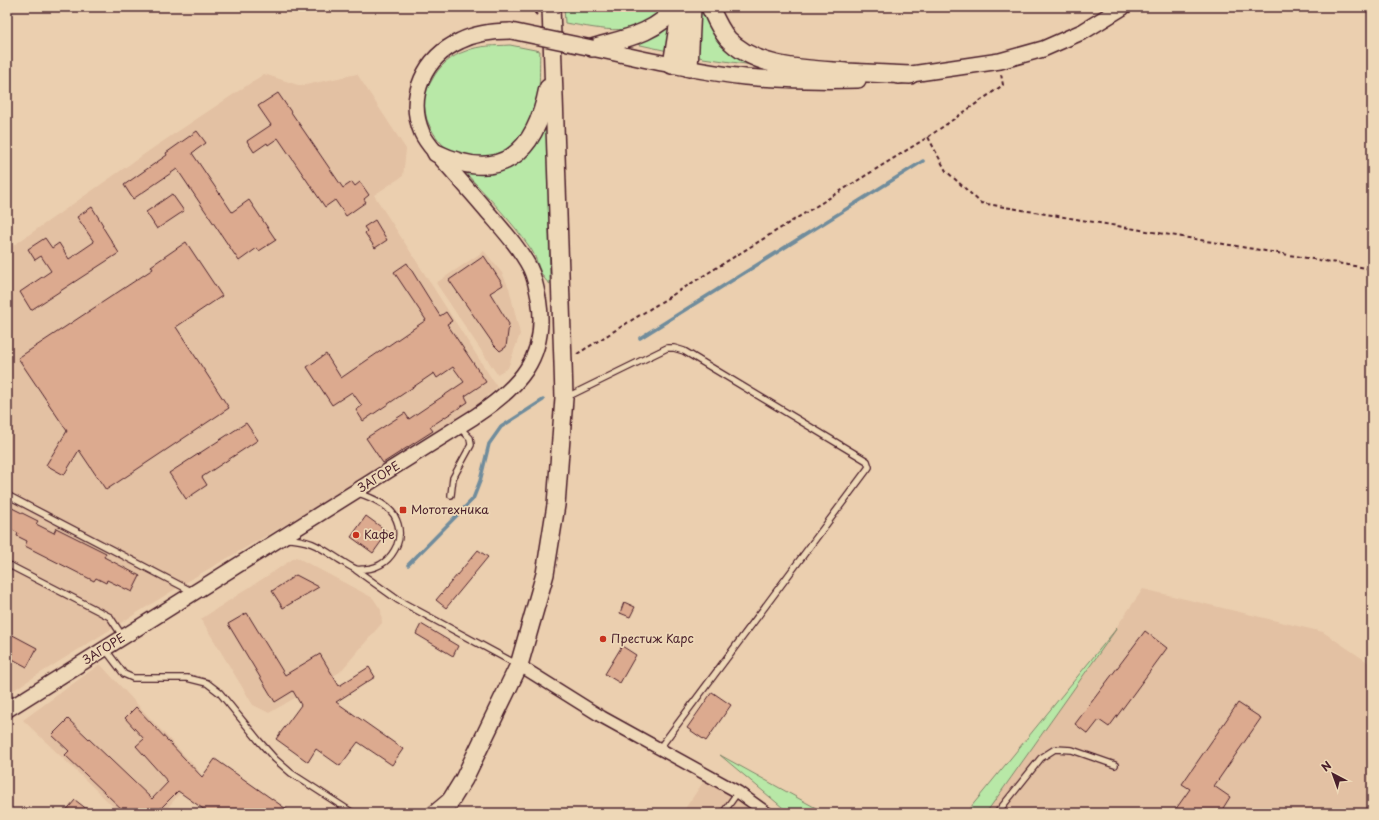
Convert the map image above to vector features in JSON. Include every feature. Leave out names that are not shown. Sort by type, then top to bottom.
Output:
[{"type":"main road","points":[[443,813],[461,784],[519,665],[545,574],[556,505],[564,398],[551,7]]},
{"type":"main road","points":[[552,30],[556,7]]},
{"type":"main road","points":[[592,48],[649,30],[665,19],[676,7]]},
{"type":"main road","points":[[672,65],[681,7]]},
{"type":"main road","points":[[689,68],[692,7]]},
{"type":"main road","points":[[710,7],[722,31],[728,39],[746,52],[761,59],[797,69],[910,75]]},
{"type":"main road","points":[[552,63],[544,105],[532,135],[520,151],[503,161],[484,165],[462,163],[451,160],[436,153],[422,134],[416,111],[417,91],[426,70],[442,52],[460,41],[482,34],[511,31],[672,65],[744,76],[780,79],[858,80],[910,75],[1000,61],[1043,50],[1084,31],[1123,7]]},
{"type":"street","name":"ЗАГОРЕ","points":[[9,704],[123,637],[492,406],[517,384],[534,355],[539,338],[540,310],[531,270],[512,240],[436,153]]},
{"type":"street","points":[[519,665],[602,717],[738,792],[768,813]]},
{"type":"lane","points":[[564,398],[667,348],[674,348],[684,351],[867,462],[869,467],[659,749]]},
{"type":"lane","points":[[451,495],[453,478],[471,445],[470,438],[458,426]]},
{"type":"lane","points":[[355,492],[371,498],[387,508],[394,515],[400,534],[394,551],[383,563],[374,568],[356,570]]},
{"type":"lane","points":[[7,495],[194,592]]},
{"type":"lane","points":[[278,539],[300,539],[311,543],[356,570],[398,600],[519,665]]},
{"type":"lane","points":[[7,564],[110,617],[123,637]]},
{"type":"lane","points":[[105,648],[124,674],[133,678],[187,678],[207,682],[220,693],[275,759],[291,773],[353,813]]},
{"type":"lane","points":[[997,813],[1041,758],[1056,749],[1072,750],[1115,765]]},
{"type":"lane","points":[[427,813],[461,784]]},
{"type":"lane","points":[[723,813],[738,792]]},
{"type":"path","points":[[563,363],[928,138],[1003,85],[1000,61]]},
{"type":"path","points":[[928,138],[946,171],[982,203],[1372,270]]},
{"type":"shaded area","points":[[264,74],[301,86],[357,74],[406,149],[403,176],[374,195],[497,387],[467,415],[375,473],[193,578],[7,694],[7,250],[156,146]]},
{"type":"shaded area","points":[[484,251],[502,273],[509,288],[520,334],[508,368],[497,374],[436,283]]},
{"type":"shaded area","points":[[296,557],[373,598],[381,610],[382,623],[340,672],[269,713],[253,705],[201,619]]},
{"type":"shaded area","points":[[1143,589],[1323,632],[1372,665],[1372,813],[986,813]]},
{"type":"shaded area","points":[[100,664],[199,771],[163,813],[120,813],[23,720]]},
{"type":"shaded area","points":[[704,781],[733,795],[761,813],[682,813]]},
{"type":"green space","points":[[564,7],[666,7],[655,17],[643,24],[619,30],[593,28],[565,23]]},
{"type":"green space","points":[[697,7],[704,7],[767,67],[696,56]]},
{"type":"green space","points":[[675,14],[668,51],[627,42]]},
{"type":"green space","points":[[510,45],[540,51],[539,96],[534,120],[514,145],[502,154],[476,157],[467,156],[450,150],[438,140],[427,120],[424,99],[427,88],[438,70],[455,56],[476,48]]},
{"type":"green space","points":[[543,122],[547,125],[550,284],[543,277],[531,249],[523,238],[462,169],[489,170]]},
{"type":"green space","points":[[1117,628],[986,813],[966,813]]},
{"type":"green space","points":[[720,755],[825,813],[789,813]]},
{"type":"building","points":[[278,93],[343,188],[352,182],[355,186],[360,182],[369,195],[364,199],[366,202],[346,216],[335,200],[325,207],[278,138],[268,145],[267,143],[254,152],[247,141],[271,125],[258,106]]},
{"type":"building","points":[[197,131],[206,143],[192,153],[232,212],[249,200],[276,240],[259,251],[257,248],[239,261],[177,169],[133,199],[124,185],[167,155],[166,153]]},
{"type":"building","points":[[172,194],[184,211],[157,229],[146,212]]},
{"type":"building","points":[[92,207],[119,253],[31,310],[20,292],[51,271],[41,256],[35,260],[28,249],[45,238],[52,248],[59,243],[69,259],[94,242],[77,217]]},
{"type":"building","points":[[375,220],[387,240],[375,248],[365,233],[367,231],[364,227]]},
{"type":"building","points":[[186,242],[222,296],[176,327],[229,408],[106,490],[79,450],[64,475],[46,465],[67,431],[18,358],[153,269],[151,266]]},
{"type":"building","points":[[484,256],[503,285],[490,293],[509,324],[506,347],[500,351],[494,345],[449,280]]},
{"type":"building","points":[[407,263],[440,316],[446,312],[452,321],[447,324],[486,382],[465,396],[468,402],[430,427],[433,431],[383,463],[366,438],[405,413],[409,419],[464,382],[453,367],[437,378],[434,373],[363,421],[356,410],[362,406],[352,392],[332,405],[307,367],[326,354],[341,378],[426,320],[394,272]]},
{"type":"building","points":[[246,423],[258,440],[202,477],[207,485],[186,499],[169,473]]},
{"type":"building","points":[[12,508],[38,521],[36,524],[54,533],[56,528],[106,553],[104,557],[140,576],[132,592],[107,580],[106,583],[96,578],[94,581],[25,546],[27,541],[17,536],[18,533],[7,527],[7,518]]},
{"type":"building","points":[[366,516],[388,532],[373,553],[351,537]]},
{"type":"building","points":[[478,550],[488,557],[446,608],[436,600]]},
{"type":"building","points":[[296,575],[319,587],[283,608],[272,591]]},
{"type":"building","points":[[624,602],[635,607],[630,617],[620,613]]},
{"type":"building","points":[[247,613],[285,675],[320,654],[339,686],[369,667],[375,677],[336,702],[403,749],[392,765],[358,742],[340,766],[316,749],[308,762],[276,739],[301,705],[293,691],[275,702],[228,624]]},
{"type":"building","points":[[421,624],[458,646],[453,656],[416,634]]},
{"type":"building","points":[[1145,631],[1167,648],[1109,727],[1099,720],[1088,734],[1075,724]]},
{"type":"building","points":[[7,632],[37,648],[27,667],[7,656]]},
{"type":"building","points":[[622,646],[636,655],[620,683],[605,674]]},
{"type":"building","points":[[712,692],[731,705],[706,741],[687,728]]},
{"type":"building","points":[[1238,703],[1261,718],[1214,786],[1230,797],[1220,813],[1173,813],[1190,789],[1182,784]]},
{"type":"building","points":[[136,707],[202,777],[215,759],[292,813],[209,813],[178,791],[156,813],[126,813],[65,755],[69,751],[52,735],[68,719],[152,799],[168,782],[136,746],[144,739],[125,718]]},
{"type":"building","points":[[75,800],[92,813],[64,813]]},
{"type":"waterway","points":[[640,338],[923,161]]},
{"type":"waterway","points":[[408,565],[473,499],[480,481],[489,444],[501,427],[543,400]]},
{"type":"place","name":"Мототехника","points":[[403,510]]},
{"type":"place","name":"Кафе","points":[[356,535]]},
{"type":"place","name":"Престиж Карс","points":[[603,639]]}]
